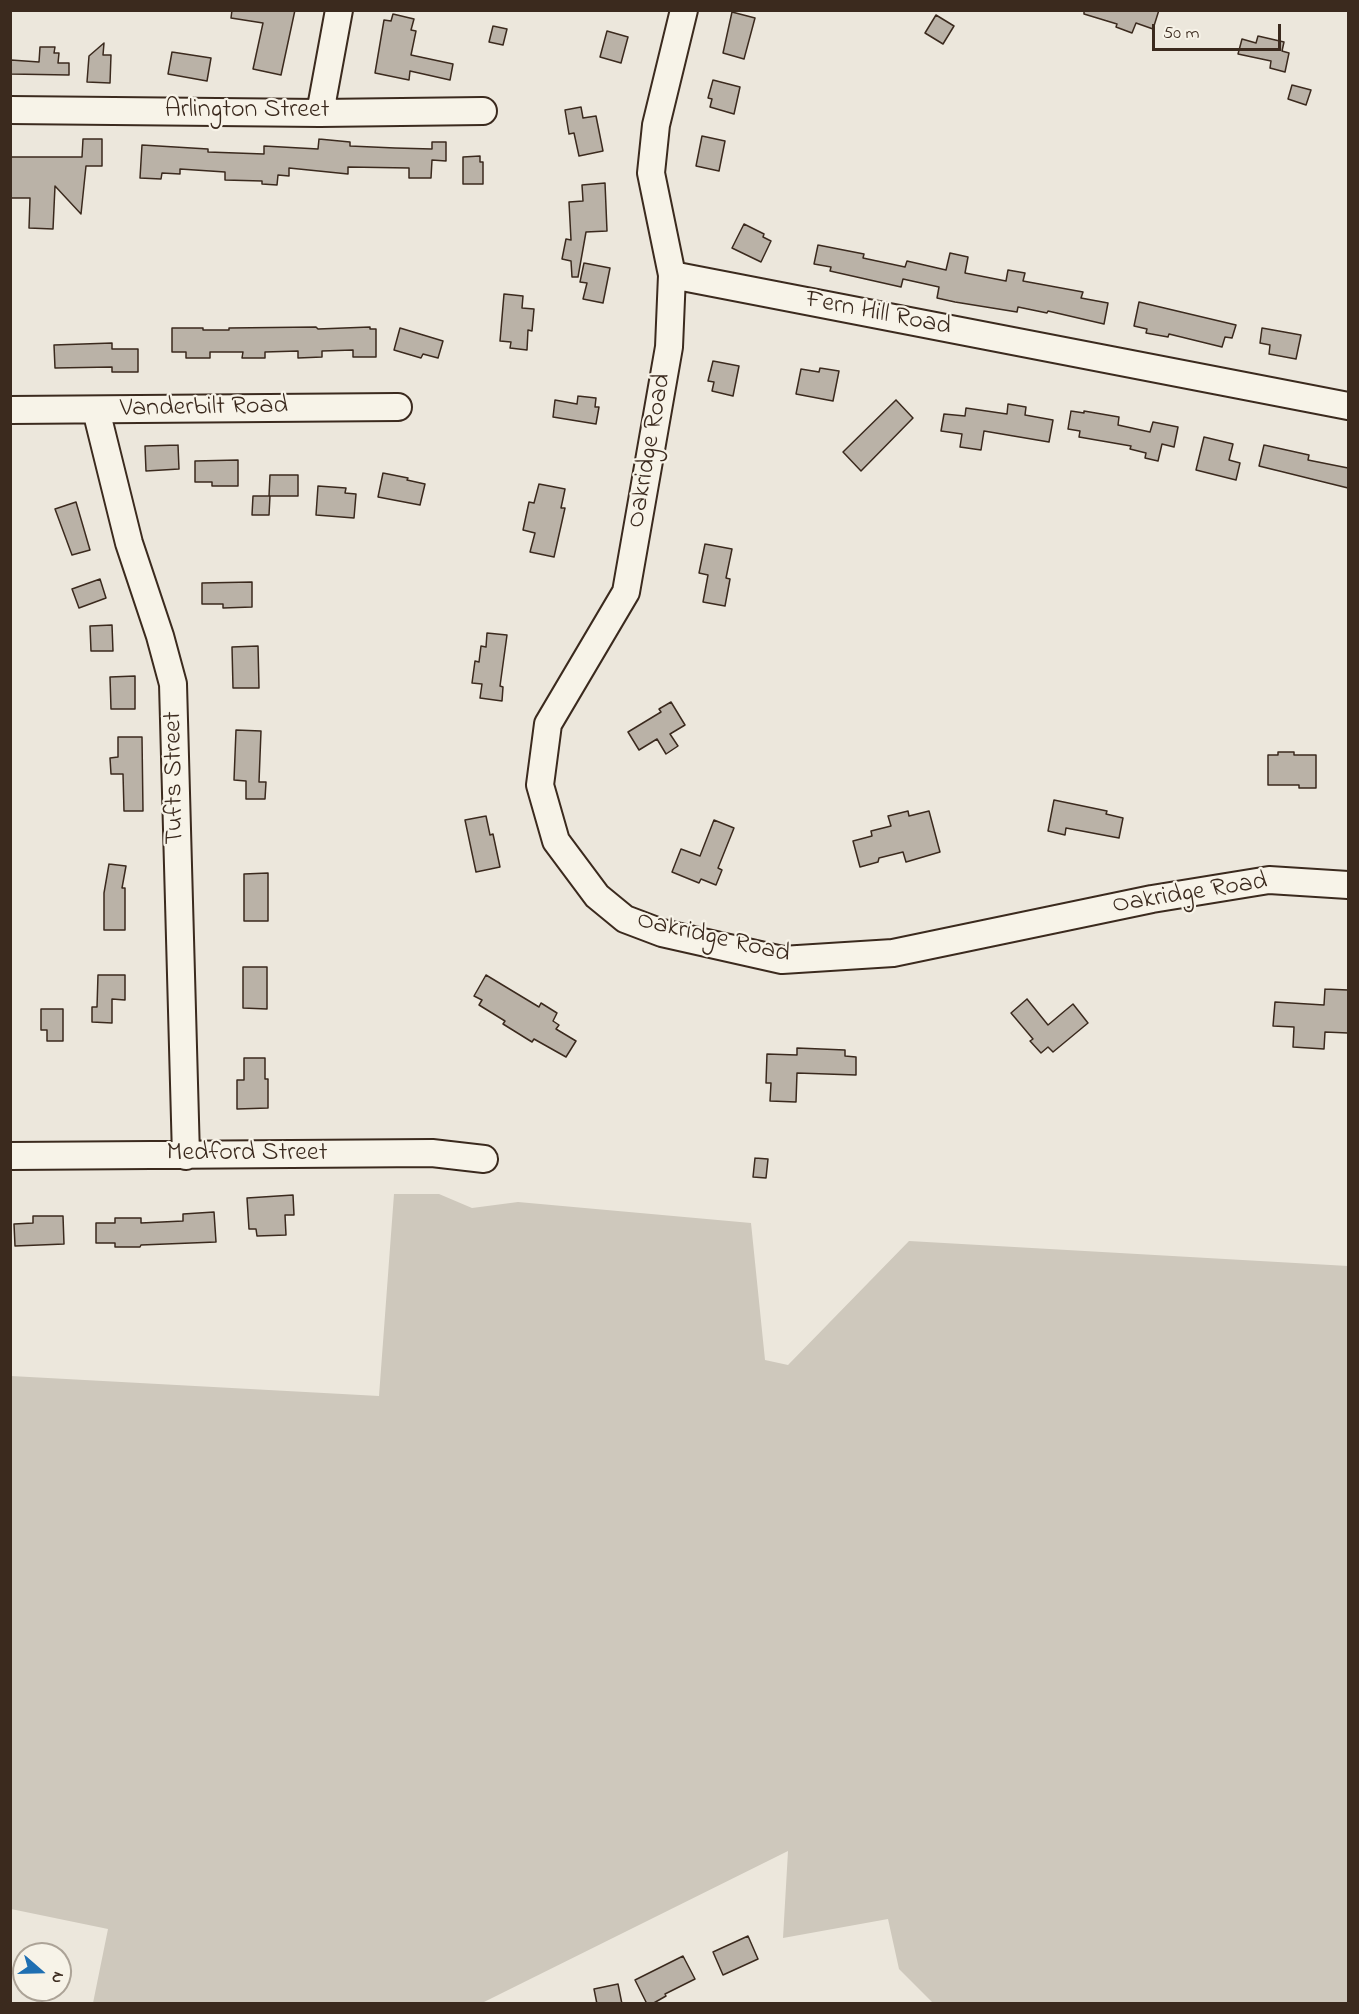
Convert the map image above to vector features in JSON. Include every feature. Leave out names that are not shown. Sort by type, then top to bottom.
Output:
[{"type":"street","points":[[320,113],[339,10]]},
{"type":"street","points":[[672,275],[651,172],[656,125],[684,10]]},
{"type":"street","name":"Arlington Street","points":[[10,110],[320,113],[483,111]]},
{"type":"street","name":"Fern Hill Road","points":[[672,275],[1348,406]]},
{"type":"street","name":"Oakridge Road","points":[[672,275],[669,346],[627,592],[548,724],[540,785],[556,841],[597,896],[625,919],[662,933],[782,960],[893,953],[1152,900],[1269,880],[1348,885]]},
{"type":"street","name":"Vanderbilt Road","points":[[10,410],[398,407]]},
{"type":"street","name":"Tufts Street","points":[[96,410],[129,543],[160,636],[173,684],[186,1156]]},
{"type":"street","name":"Medford Street","points":[[10,1156],[432,1154],[484,1159]]},
{"type":"shaded area","points":[[394,1194],[439,1194],[472,1208],[518,1202],[751,1223],[765,1360],[788,1365],[909,1241],[1348,1266],[1348,2003],[933,2003],[899,1969],[888,1919],[783,1938],[788,1851],[482,2003],[93,2003],[108,1929],[11,1909],[11,1376],[379,1396]]},
{"type":"building","points":[[232,10],[295,10],[281,75],[253,69],[263,23],[231,18]]},
{"type":"building","points":[[1084,10],[1159,10],[1153,29],[1136,23],[1132,33],[1116,27],[1117,24],[1084,14]]},
{"type":"building","points":[[732,12],[755,18],[744,59],[723,53]]},
{"type":"building","points":[[393,14],[414,19],[411,30],[416,31],[411,55],[453,64],[450,80],[410,71],[409,80],[375,73],[384,20],[391,21]]},
{"type":"building","points":[[936,15],[954,26],[943,44],[925,33]]},
{"type":"building","points":[[493,26],[507,29],[503,45],[489,42]]},
{"type":"building","points":[[607,31],[628,37],[621,63],[600,57]]},
{"type":"building","points":[[1258,36],[1284,42],[1282,51],[1289,53],[1285,72],[1270,68],[1271,61],[1238,54],[1242,39],[1256,43]]},
{"type":"building","points":[[104,43],[103,55],[111,55],[110,83],[87,82],[89,56]]},
{"type":"building","points":[[40,47],[55,47],[54,53],[59,53],[58,63],[69,63],[69,75],[10,74],[11,60],[39,62]]},
{"type":"building","points":[[172,52],[211,58],[207,81],[168,74]]},
{"type":"building","points":[[713,80],[740,87],[734,114],[710,107],[712,99],[708,98]]},
{"type":"building","points":[[1292,85],[1311,90],[1306,105],[1288,99]]},
{"type":"building","points":[[581,107],[583,118],[596,116],[603,151],[579,156],[574,133],[569,134],[565,110]]},
{"type":"building","points":[[702,136],[725,141],[719,171],[696,166]]},
{"type":"building","points":[[83,139],[102,139],[102,166],[86,166],[81,214],[55,186],[53,229],[29,228],[30,198],[10,198],[10,157],[82,157]]},
{"type":"building","points":[[319,139],[350,142],[350,146],[432,149],[432,142],[446,142],[446,161],[432,160],[431,178],[409,178],[409,168],[348,167],[348,174],[289,168],[289,176],[278,175],[277,185],[262,184],[262,181],[225,180],[225,172],[180,169],[180,174],[162,173],[161,179],[140,178],[142,145],[208,149],[208,152],[264,154],[264,146],[318,149]]},
{"type":"building","points":[[480,156],[480,162],[483,162],[483,184],[463,184],[463,157]]},
{"type":"building","points":[[605,183],[607,231],[586,232],[578,277],[572,277],[571,261],[562,259],[566,239],[571,240],[569,202],[583,201],[582,185]]},
{"type":"building","points":[[744,224],[764,234],[763,237],[771,241],[761,262],[732,248]]},
{"type":"building","points":[[818,245],[864,254],[863,258],[905,267],[907,261],[946,270],[950,253],[968,257],[965,273],[1006,281],[1008,270],[1025,273],[1023,281],[1083,292],[1081,298],[1108,303],[1104,324],[1048,311],[1047,313],[1018,307],[1017,312],[955,302],[937,298],[939,287],[903,279],[901,287],[830,271],[831,267],[814,264]]},
{"type":"building","points":[[584,263],[610,268],[603,303],[583,299],[587,283],[580,282]]},
{"type":"building","points":[[504,294],[523,296],[522,308],[534,309],[532,331],[528,330],[527,350],[510,348],[511,342],[500,341]]},
{"type":"building","points":[[1139,302],[1236,325],[1232,338],[1225,337],[1222,347],[1169,334],[1168,337],[1146,333],[1147,329],[1134,326]]},
{"type":"building","points":[[316,327],[318,329],[370,327],[370,329],[376,329],[376,357],[353,357],[353,350],[322,351],[322,357],[298,358],[298,351],[265,352],[265,358],[242,358],[243,352],[210,352],[210,358],[186,358],[186,352],[172,352],[172,328],[229,330],[229,328]]},
{"type":"building","points":[[400,328],[443,341],[438,358],[423,354],[421,358],[394,350]]},
{"type":"building","points":[[1262,328],[1301,335],[1296,359],[1269,354],[1270,345],[1260,343]]},
{"type":"building","points":[[112,343],[112,349],[138,349],[138,372],[112,372],[112,367],[55,368],[54,345]]},
{"type":"building","points":[[713,361],[739,366],[733,396],[712,391],[714,382],[708,381]]},
{"type":"building","points":[[820,368],[839,371],[833,401],[796,394],[801,369],[819,372]]},
{"type":"building","points":[[578,396],[596,398],[595,407],[599,407],[596,424],[553,417],[555,400],[577,404]]},
{"type":"building","points":[[896,400],[913,418],[861,471],[843,452]]},
{"type":"building","points":[[1008,404],[1026,407],[1025,415],[1053,420],[1049,442],[984,431],[981,450],[960,447],[962,434],[941,431],[944,414],[965,416],[966,408],[1007,414]]},
{"type":"building","points":[[1071,411],[1119,417],[1118,425],[1150,432],[1153,422],[1178,427],[1174,447],[1162,444],[1158,461],[1145,458],[1146,453],[1130,449],[1131,446],[1079,437],[1080,431],[1068,429]]},
{"type":"building","points":[[1204,437],[1233,444],[1229,460],[1240,463],[1236,480],[1196,470]]},
{"type":"building","points":[[178,445],[179,469],[146,471],[145,446]]},
{"type":"building","points":[[1264,445],[1309,455],[1308,460],[1348,468],[1348,488],[1259,466]]},
{"type":"building","points":[[238,460],[238,486],[212,486],[212,482],[195,482],[195,461]]},
{"type":"building","points":[[383,473],[425,484],[420,505],[378,497]]},
{"type":"building","points":[[270,475],[298,475],[298,496],[270,496],[269,515],[252,515],[253,496],[269,496]]},
{"type":"building","points":[[539,484],[565,489],[561,508],[565,508],[554,557],[530,552],[535,533],[523,530],[529,502],[534,503]]},
{"type":"building","points":[[318,486],[346,488],[345,493],[356,494],[354,518],[316,515]]},
{"type":"building","points":[[76,502],[90,550],[72,555],[55,509]]},
{"type":"building","points":[[705,544],[732,549],[726,578],[730,579],[725,606],[703,602],[708,575],[699,573]]},
{"type":"building","points":[[100,579],[106,598],[79,608],[72,589]]},
{"type":"building","points":[[252,582],[252,607],[223,608],[223,604],[202,604],[202,583]]},
{"type":"building","points":[[112,625],[113,651],[91,651],[90,626]]},
{"type":"building","points":[[487,633],[507,635],[500,686],[503,687],[502,701],[480,698],[482,684],[472,683],[475,661],[479,662],[481,646],[486,647]]},
{"type":"building","points":[[258,646],[259,688],[233,688],[232,647]]},
{"type":"building","points":[[135,676],[135,709],[111,709],[110,677]]},
{"type":"building","points":[[671,702],[685,725],[670,734],[678,746],[666,754],[657,739],[639,750],[628,732],[661,712],[659,709]]},
{"type":"building","points":[[236,730],[261,731],[259,782],[266,782],[265,799],[246,799],[246,781],[234,780]]},
{"type":"building","points":[[118,737],[142,737],[143,811],[124,811],[123,774],[111,774],[110,758],[118,757]]},
{"type":"building","points":[[1278,752],[1316,755],[1316,788],[1299,788],[1299,785],[1268,785],[1268,755],[1278,755]]},
{"type":"building","points":[[1054,800],[1107,811],[1106,814],[1123,818],[1119,838],[1066,828],[1065,835],[1048,831]]},
{"type":"building","points":[[908,811],[909,816],[929,811],[940,852],[906,862],[903,852],[879,858],[878,862],[860,867],[853,841],[872,836],[871,831],[891,826],[888,816]]},
{"type":"building","points":[[486,816],[490,835],[493,834],[500,867],[476,872],[465,820]]},
{"type":"building","points":[[714,820],[734,828],[718,868],[722,870],[716,885],[701,879],[699,883],[672,872],[681,849],[700,856]]},
{"type":"building","points":[[109,864],[126,866],[122,888],[125,888],[125,930],[104,930],[104,893]]},
{"type":"building","points":[[268,873],[268,921],[244,921],[244,874]]},
{"type":"building","points":[[243,967],[267,967],[267,1009],[243,1008]]},
{"type":"building","points":[[98,975],[125,975],[125,1000],[112,999],[112,1023],[92,1022],[92,1007],[97,1007]]},
{"type":"building","points":[[486,975],[539,1007],[541,1003],[557,1013],[553,1021],[559,1025],[556,1029],[576,1041],[566,1057],[534,1039],[532,1042],[503,1024],[505,1021],[479,1005],[482,1000],[474,996]]},
{"type":"building","points":[[1325,989],[1348,990],[1348,1033],[1325,1032],[1324,1049],[1293,1047],[1294,1027],[1273,1026],[1275,1002],[1324,1005]]},
{"type":"building","points":[[1027,999],[1048,1025],[1073,1004],[1088,1023],[1053,1052],[1048,1047],[1041,1053],[1030,1041],[1033,1039],[1011,1013]]},
{"type":"building","points":[[41,1009],[63,1009],[63,1041],[47,1041],[47,1030],[41,1030]]},
{"type":"building","points":[[797,1048],[845,1050],[845,1056],[856,1057],[856,1075],[797,1073],[796,1102],[770,1101],[771,1083],[766,1083],[767,1054],[797,1055]]},
{"type":"building","points":[[244,1058],[265,1058],[268,1108],[237,1109],[237,1080],[244,1080]]},
{"type":"building","points":[[755,1158],[768,1159],[766,1178],[753,1177]]},
{"type":"building","points":[[293,1195],[294,1215],[285,1215],[286,1235],[257,1236],[256,1229],[249,1229],[247,1198]]},
{"type":"building","points":[[214,1212],[216,1242],[141,1245],[140,1247],[115,1247],[115,1243],[96,1243],[96,1223],[115,1223],[115,1218],[141,1218],[141,1223],[183,1221],[183,1214]]},
{"type":"building","points":[[33,1216],[63,1216],[64,1244],[15,1246],[14,1224],[33,1223]]},
{"type":"building","points":[[748,1936],[758,1959],[723,1975],[713,1952]]},
{"type":"building","points":[[683,1956],[695,1979],[665,1994],[666,1996],[652,2004],[647,2004],[635,1980]]},
{"type":"building","points":[[618,1984],[622,2004],[597,2004],[594,1989]]}]
